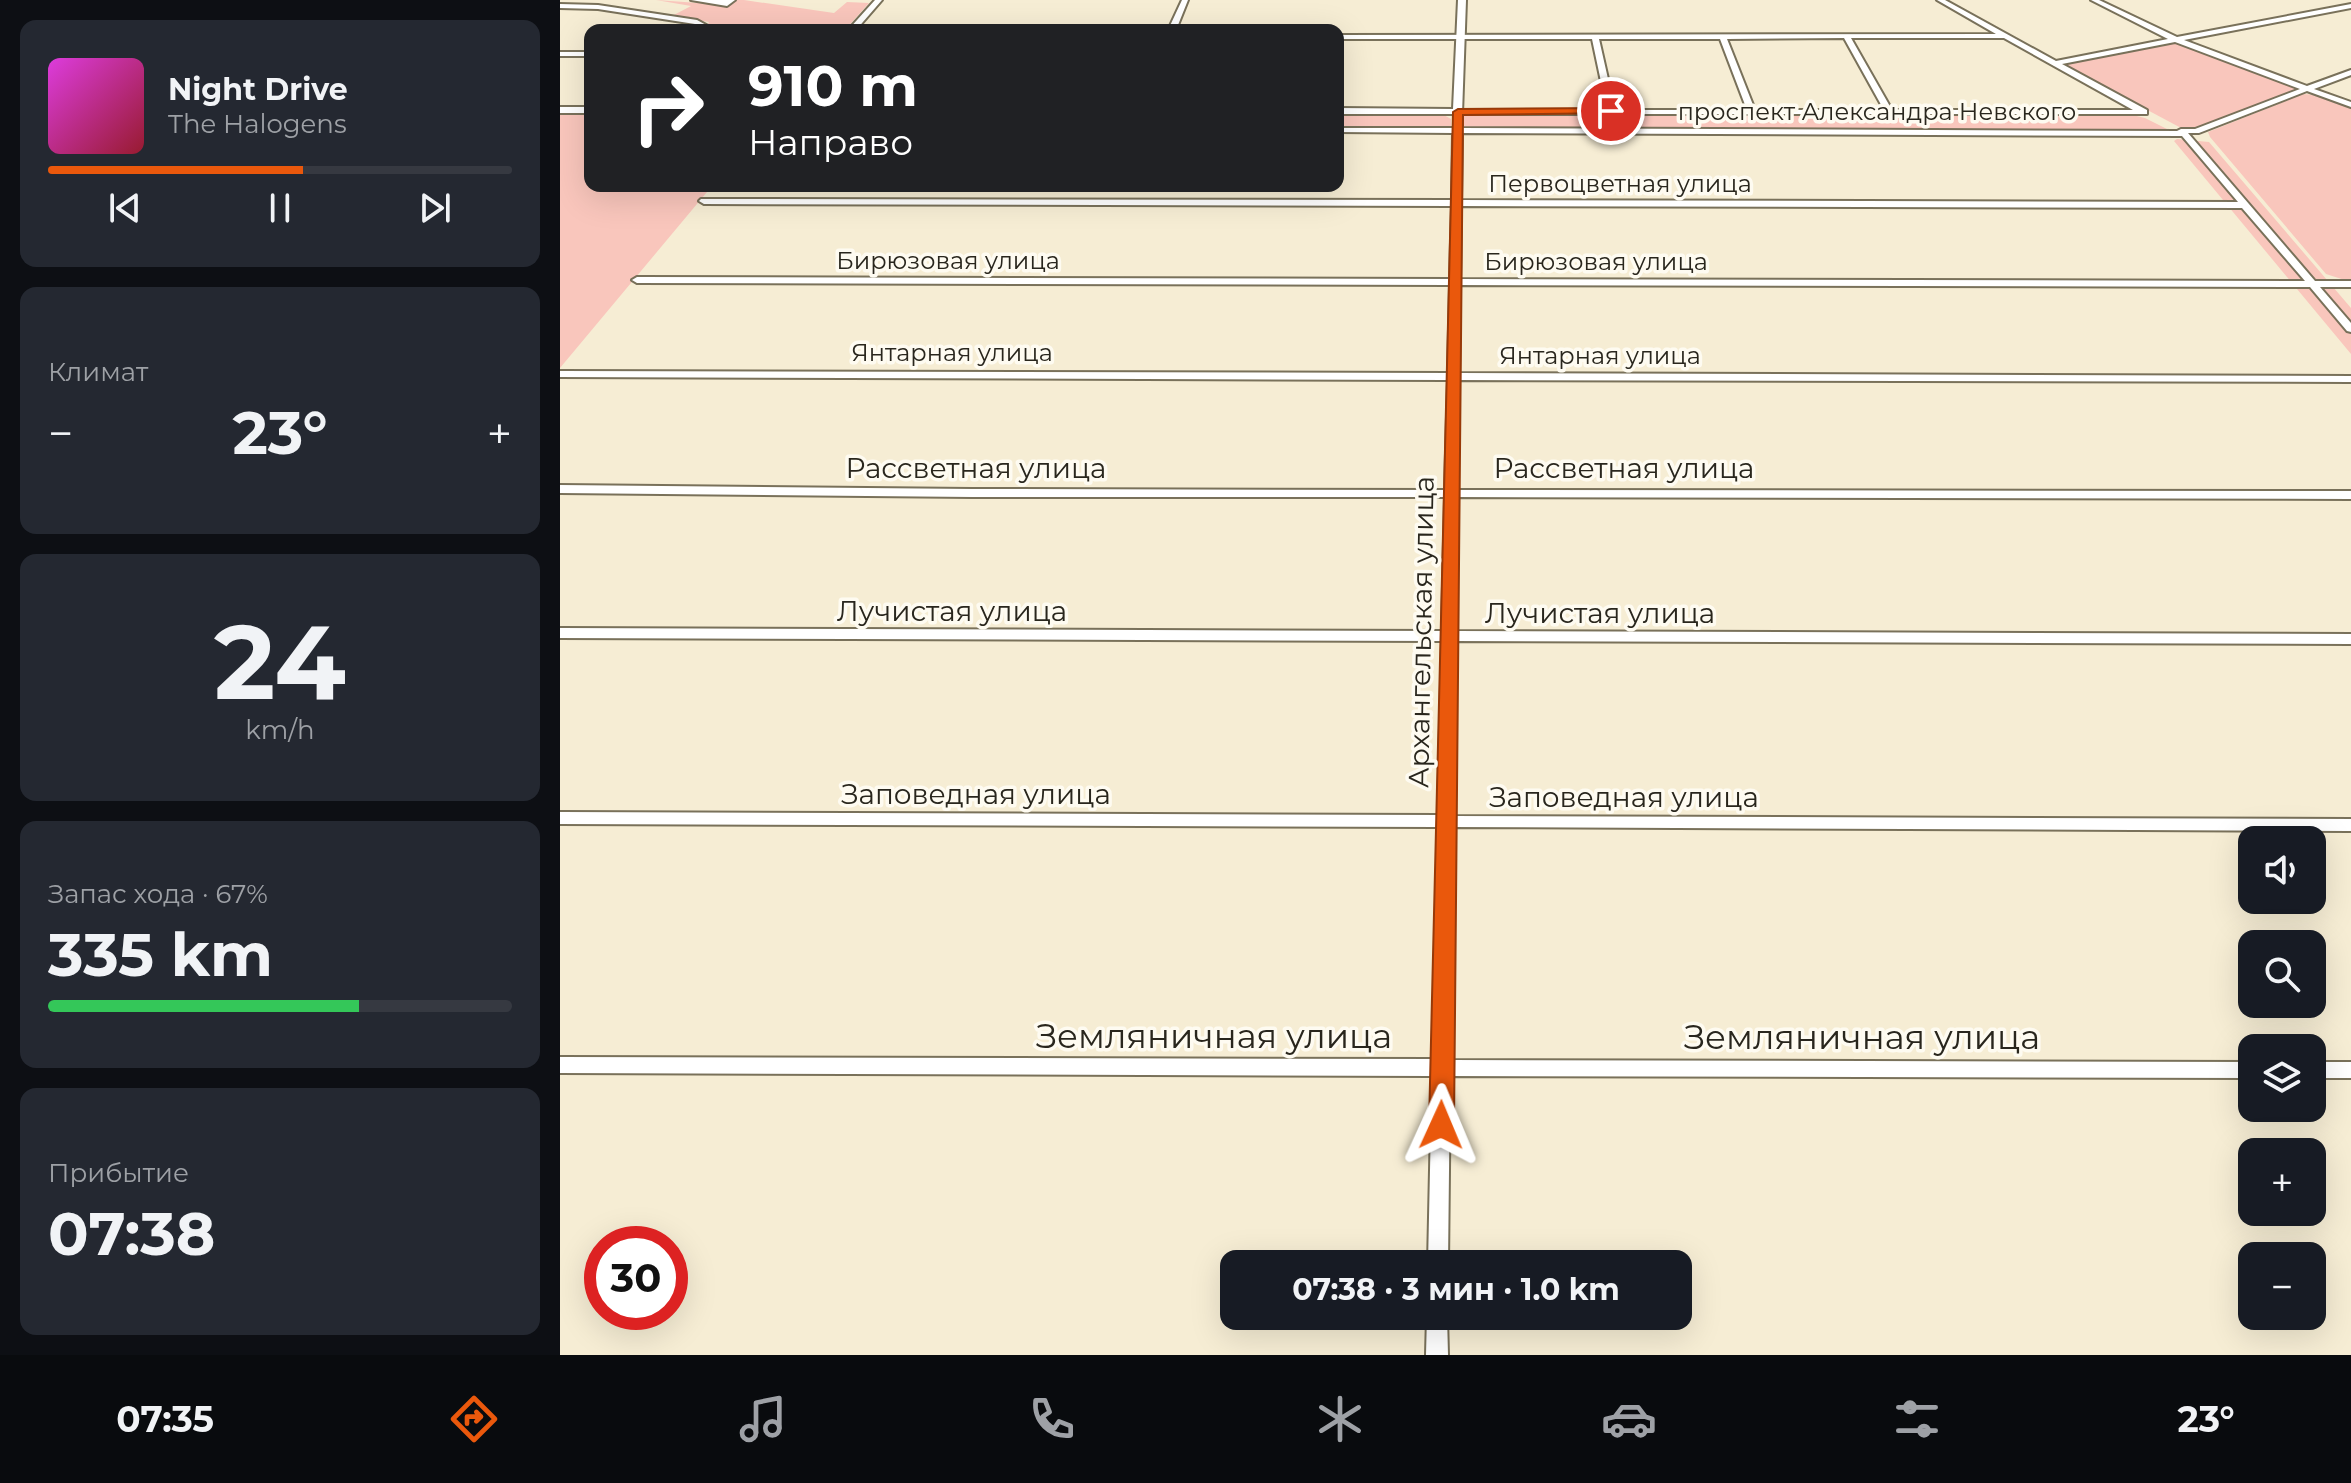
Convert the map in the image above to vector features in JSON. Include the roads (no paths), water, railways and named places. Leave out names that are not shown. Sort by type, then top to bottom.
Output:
[{"type":"street","points":[[694,0],[730,2]]},
{"type":"street","points":[[857,24],[879,0]]},
{"type":"street","points":[[1175,24],[1185,0]]},
{"type":"street","name":"Архангельская улица","points":[[1438,1250],[1450,636],[1454,203],[1462,0]]},
{"type":"street","points":[[1940,0],[2056,63],[2351,6]]},
{"type":"street","points":[[2094,0],[2176,40],[2351,105]]},
{"type":"street","points":[[560,6],[598,7],[700,24]]},
{"type":"street","points":[[1344,37],[2004,36]]},
{"type":"street","points":[[1595,37],[1611,111]]},
{"type":"street","points":[[1723,37],[1752,111]]},
{"type":"street","points":[[1847,37],[1889,112]]},
{"type":"street","points":[[560,54],[584,54]]},
{"type":"street","name":"проспект Александра Невского","points":[[1458,112],[2144,112],[2056,63]]},
{"type":"street","name":"проспект Александра Невского","points":[[1344,130],[2184,134],[2181,131],[2196,131],[2351,72]]},
{"type":"street","points":[[560,110],[584,110]]},
{"type":"street","points":[[1344,111],[1458,112]]},
{"type":"street","points":[[2184,134],[2351,329]]},
{"type":"street","name":"Первоцветная улица","points":[[704,201],[2247,205]]},
{"type":"street","name":"Бирюзовая улица","points":[[637,280],[2351,284]]},
{"type":"street","name":"Янтарная улица","points":[[560,374],[2351,379]]},
{"type":"street","name":"Рассветная улица","points":[[560,489],[972,493],[2351,495]]},
{"type":"street","name":"Лучистая улица","points":[[560,633],[2351,639]]},
{"type":"street","name":"Заповедная улица","points":[[560,818],[2351,825]]},
{"type":"street","name":"Земляничная улица","points":[[560,1065],[2238,1070]]},
{"type":"street","points":[[2326,1070],[2351,1070]]},
{"type":"street","points":[[1437,1330],[1437,1355]]}]
